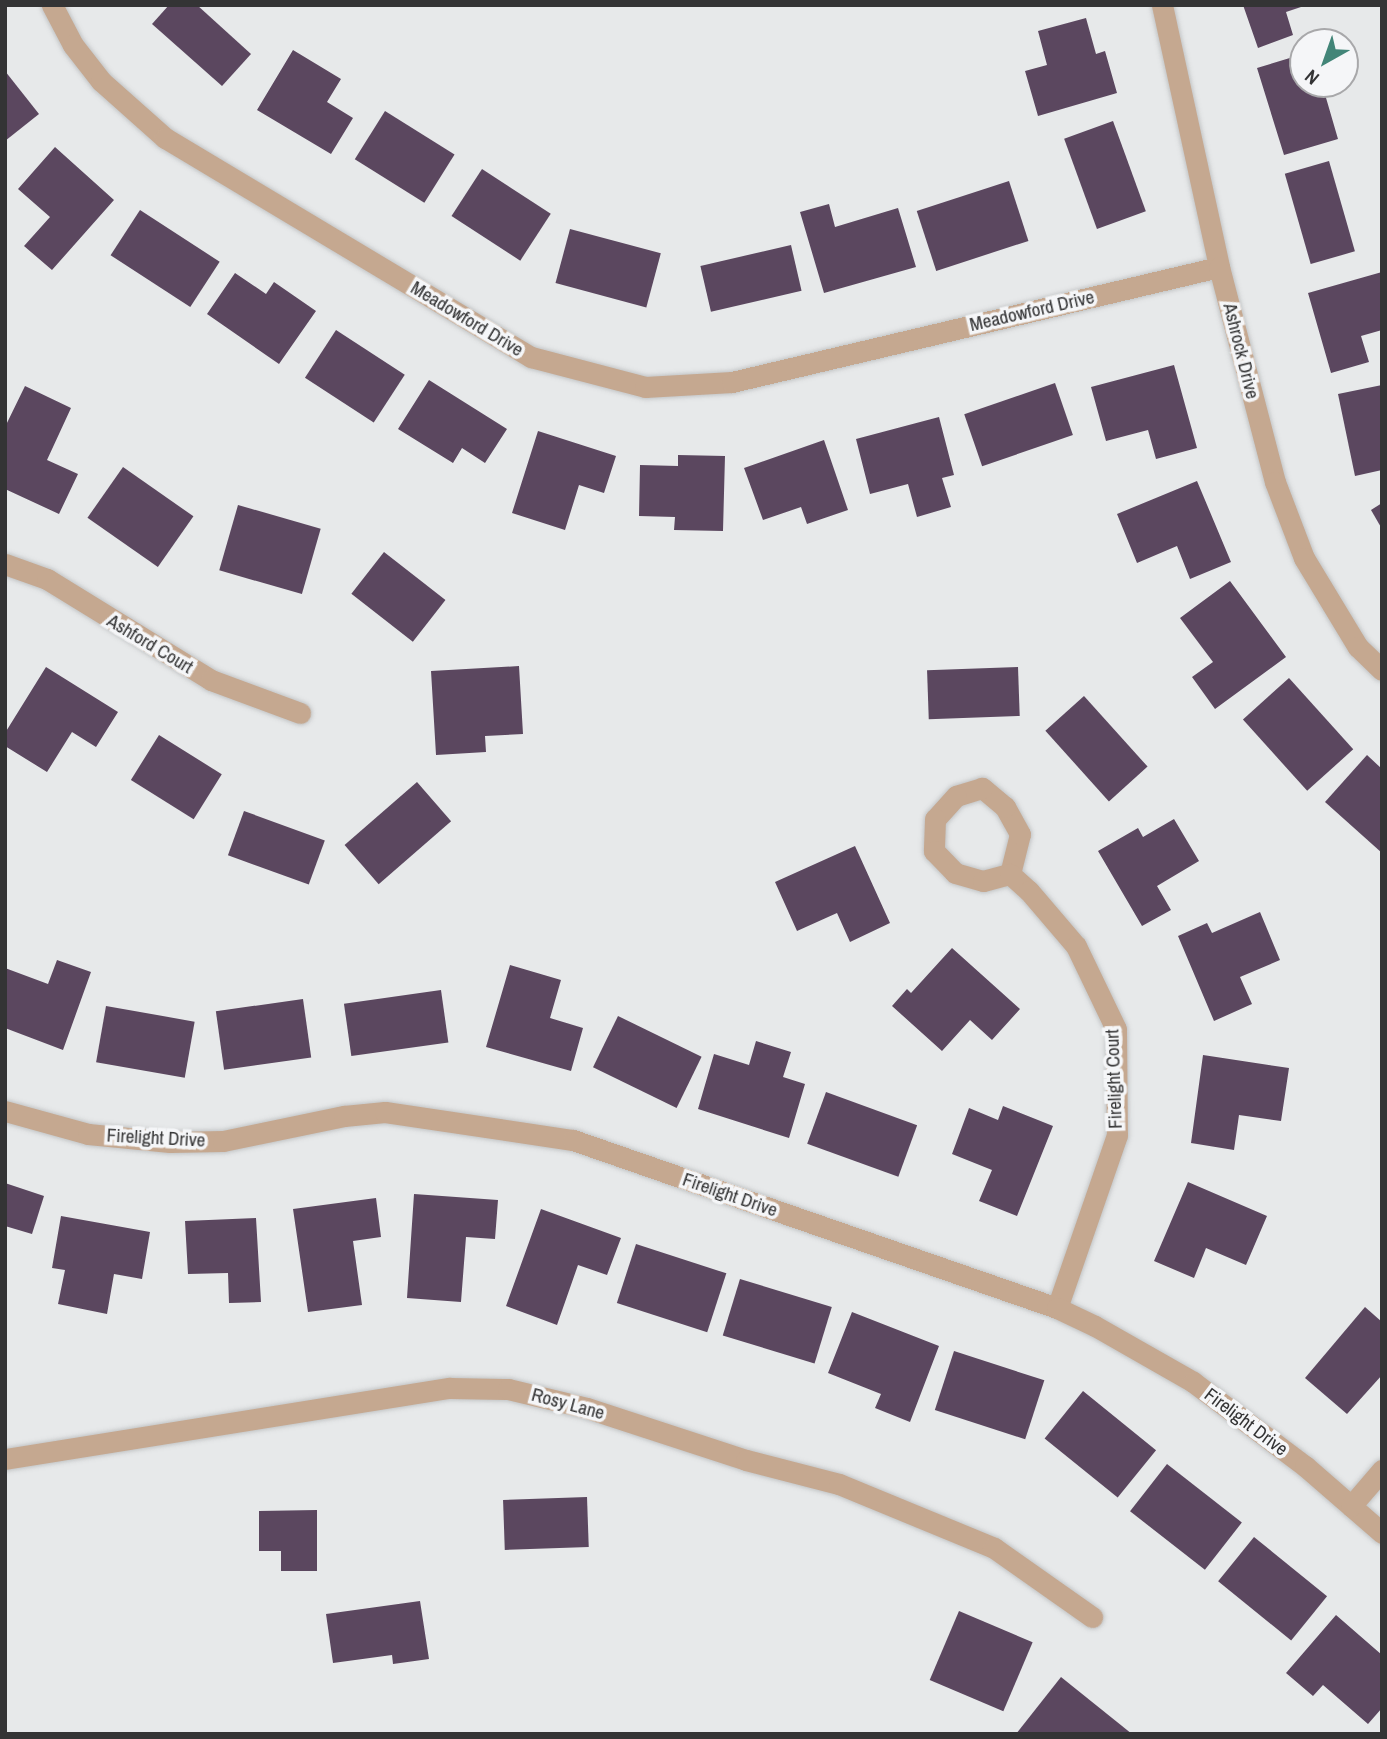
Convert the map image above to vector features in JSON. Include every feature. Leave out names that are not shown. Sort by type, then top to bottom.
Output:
[{"type":"street","name":"Meadowford Drive","points":[[52,5],[73,45],[100,81],[164,138],[531,357],[645,387],[732,382],[1219,267]]},
{"type":"street","name":"Ashrock Drive","points":[[1162,5],[1219,267],[1291,528],[1304,558],[1358,648],[1382,670]]},
{"type":"street","name":"Ashford Court","points":[[5,564],[47,579],[211,680],[300,713]]},
{"type":"street","points":[[982,788],[1006,807],[1020,834],[1010,874],[983,881],[955,873],[934,851],[935,819],[956,796],[982,788]]},
{"type":"street","name":"Firelight Court","points":[[1010,874],[1076,946],[1116,1029],[1117,1135],[1058,1308]]},
{"type":"street","name":"Firelight Drive","points":[[5,1111],[88,1134],[170,1142],[223,1141],[344,1116],[385,1112],[573,1140],[1058,1308],[1193,1382],[1382,1533]]},
{"type":"street","name":"Rosy Lane","points":[[5,1459],[450,1388],[508,1389],[587,1408],[746,1460],[839,1484],[994,1548],[1092,1617]]},
{"type":"street","points":[[1351,1506],[1382,1470]]},
{"type":"building","points":[[169,5],[197,5],[251,54],[222,86],[152,24]]},
{"type":"building","points":[[1243,5],[1304,5],[1286,12],[1291,28],[1289,36],[1258,48]]},
{"type":"building","points":[[1086,18],[1096,54],[1105,51],[1117,93],[1038,116],[1025,71],[1047,65],[1038,31]]},
{"type":"building","points":[[293,50],[341,79],[327,102],[353,118],[331,154],[257,110]]},
{"type":"building","points":[[1289,58],[1289,98],[1326,98],[1338,139],[1284,155],[1257,68]]},
{"type":"building","points":[[5,71],[39,114],[5,141]]},
{"type":"building","points":[[385,111],[455,154],[424,203],[355,159]]},
{"type":"building","points":[[1113,121],[1146,211],[1097,229],[1064,139]]},
{"type":"building","points":[[55,147],[114,200],[52,270],[24,246],[50,217],[18,189]]},
{"type":"building","points":[[1329,161],[1355,251],[1311,264],[1285,174]]},
{"type":"building","points":[[482,169],[551,214],[520,261],[452,216]]},
{"type":"building","points":[[1009,181],[1028,241],[936,271],[917,211]]},
{"type":"building","points":[[829,204],[835,227],[898,208],[916,267],[824,293],[800,212]]},
{"type":"building","points":[[140,210],[220,262],[190,307],[111,255]]},
{"type":"building","points":[[570,229],[661,253],[646,307],[556,283]]},
{"type":"building","points":[[791,245],[802,291],[711,312],[700,266]]},
{"type":"building","points":[[1382,272],[1382,330],[1361,336],[1369,362],[1331,373],[1308,293]]},
{"type":"building","points":[[235,273],[266,294],[274,282],[316,311],[279,364],[207,314]]},
{"type":"building","points":[[336,330],[405,375],[374,422],[305,378]]},
{"type":"building","points":[[1174,365],[1197,448],[1156,459],[1148,430],[1106,441],[1091,387]]},
{"type":"building","points":[[429,380],[507,429],[485,463],[462,448],[453,463],[398,429]]},
{"type":"building","points":[[1055,383],[1073,435],[982,466],[964,414]]},
{"type":"building","points":[[1382,385],[1382,470],[1355,476],[1338,394]]},
{"type":"building","points":[[25,386],[71,408],[47,460],[78,474],[59,514],[5,489],[5,427]]},
{"type":"building","points":[[939,417],[954,475],[942,478],[951,507],[917,517],[908,484],[870,494],[856,439]]},
{"type":"building","points":[[538,431],[616,456],[604,493],[579,485],[565,530],[512,513]]},
{"type":"building","points":[[824,440],[848,510],[807,524],[801,507],[763,520],[744,468]]},
{"type":"building","points":[[678,455],[725,456],[723,531],[674,530],[675,517],[639,516],[640,465],[678,466]]},
{"type":"building","points":[[123,467],[193,516],[158,567],[87,518]]},
{"type":"building","points":[[1197,481],[1231,562],[1190,579],[1177,546],[1137,563],[1117,514]]},
{"type":"building","points":[[1382,503],[1382,529],[1371,510]]},
{"type":"building","points":[[238,505],[321,529],[302,594],[219,570]]},
{"type":"building","points":[[384,552],[445,600],[413,642],[351,594]]},
{"type":"building","points":[[1230,581],[1286,657],[1215,709],[1192,677],[1213,662],[1180,618]]},
{"type":"building","points":[[519,666],[523,734],[485,736],[486,752],[436,755],[431,671]]},
{"type":"building","points":[[46,667],[118,712],[96,747],[72,732],[47,772],[5,746],[5,733]]},
{"type":"building","points":[[1018,667],[1020,716],[929,719],[927,670]]},
{"type":"building","points":[[1289,678],[1353,749],[1307,791],[1243,719]]},
{"type":"building","points":[[1084,696],[1148,767],[1109,801],[1045,731]]},
{"type":"building","points":[[159,735],[222,774],[194,819],[131,780]]},
{"type":"building","points":[[1367,755],[1382,769],[1382,853],[1325,802]]},
{"type":"building","points":[[417,782],[451,821],[379,884],[345,845]]},
{"type":"building","points":[[244,811],[325,840],[309,885],[228,855]]},
{"type":"building","points":[[1174,819],[1199,861],[1157,886],[1171,910],[1142,926],[1098,851],[1138,828],[1143,837]]},
{"type":"building","points":[[855,846],[890,923],[850,942],[837,913],[797,931],[775,882]]},
{"type":"building","points":[[1260,912],[1280,960],[1240,977],[1252,1004],[1214,1021],[1178,936],[1207,923],[1212,933]]},
{"type":"building","points":[[952,948],[1020,1009],[992,1040],[970,1020],[942,1051],[892,1006],[907,989],[911,993]]},
{"type":"building","points":[[57,960],[91,972],[63,1050],[5,1028],[5,968],[48,984]]},
{"type":"building","points":[[510,965],[561,980],[550,1018],[583,1028],[571,1071],[486,1047]]},
{"type":"building","points":[[441,990],[448,1042],[351,1056],[344,1004]]},
{"type":"building","points":[[303,999],[311,1057],[224,1070],[216,1011]]},
{"type":"building","points":[[106,1006],[195,1022],[185,1078],[96,1062]]},
{"type":"building","points":[[618,1016],[702,1057],[677,1108],[593,1067]]},
{"type":"building","points":[[756,1041],[791,1052],[783,1077],[805,1084],[789,1138],[698,1109],[714,1054],[749,1065]]},
{"type":"building","points":[[1203,1055],[1289,1068],[1281,1121],[1239,1115],[1234,1150],[1191,1143]]},
{"type":"building","points":[[826,1092],[917,1125],[898,1177],[807,1144]]},
{"type":"building","points":[[1003,1106],[1053,1126],[1017,1216],[979,1201],[992,1170],[952,1154],[969,1108],[998,1120]]},
{"type":"building","points":[[1188,1182],[1267,1216],[1246,1265],[1206,1248],[1194,1278],[1154,1261]]},
{"type":"building","points":[[5,1183],[44,1196],[32,1234],[5,1226]]},
{"type":"building","points":[[414,1194],[498,1200],[495,1239],[466,1237],[461,1302],[407,1298]]},
{"type":"building","points":[[376,1198],[381,1237],[353,1241],[362,1305],[308,1312],[293,1209]]},
{"type":"building","points":[[541,1209],[621,1238],[607,1275],[578,1265],[557,1325],[506,1306]]},
{"type":"building","points":[[61,1216],[150,1232],[142,1279],[114,1274],[107,1314],[58,1304],[65,1270],[52,1268]]},
{"type":"building","points":[[256,1218],[261,1302],[229,1303],[228,1273],[188,1274],[185,1221]]},
{"type":"building","points":[[636,1244],[726,1273],[707,1332],[617,1303]]},
{"type":"building","points":[[740,1279],[832,1307],[815,1363],[723,1335]]},
{"type":"building","points":[[1365,1307],[1382,1322],[1382,1375],[1347,1414],[1305,1378]]},
{"type":"building","points":[[852,1312],[939,1346],[910,1422],[875,1408],[881,1394],[828,1373]]},
{"type":"building","points":[[954,1351],[1044,1380],[1025,1439],[935,1410]]},
{"type":"building","points":[[1083,1391],[1156,1450],[1118,1498],[1045,1438]]},
{"type":"building","points":[[1167,1464],[1242,1522],[1205,1570],[1130,1511]]},
{"type":"building","points":[[587,1497],[589,1547],[505,1550],[503,1500]]},
{"type":"building","points":[[317,1510],[317,1571],[281,1571],[281,1551],[259,1551],[259,1511]]},
{"type":"building","points":[[1254,1537],[1327,1596],[1291,1640],[1218,1581]]},
{"type":"building","points":[[420,1601],[429,1659],[393,1664],[392,1655],[333,1663],[326,1614]]},
{"type":"building","points":[[959,1611],[1033,1642],[1003,1711],[930,1680]]},
{"type":"building","points":[[1336,1615],[1382,1655],[1382,1708],[1368,1724],[1323,1685],[1313,1696],[1286,1673]]},
{"type":"building","points":[[1061,1677],[1132,1734],[1016,1734]]}]
